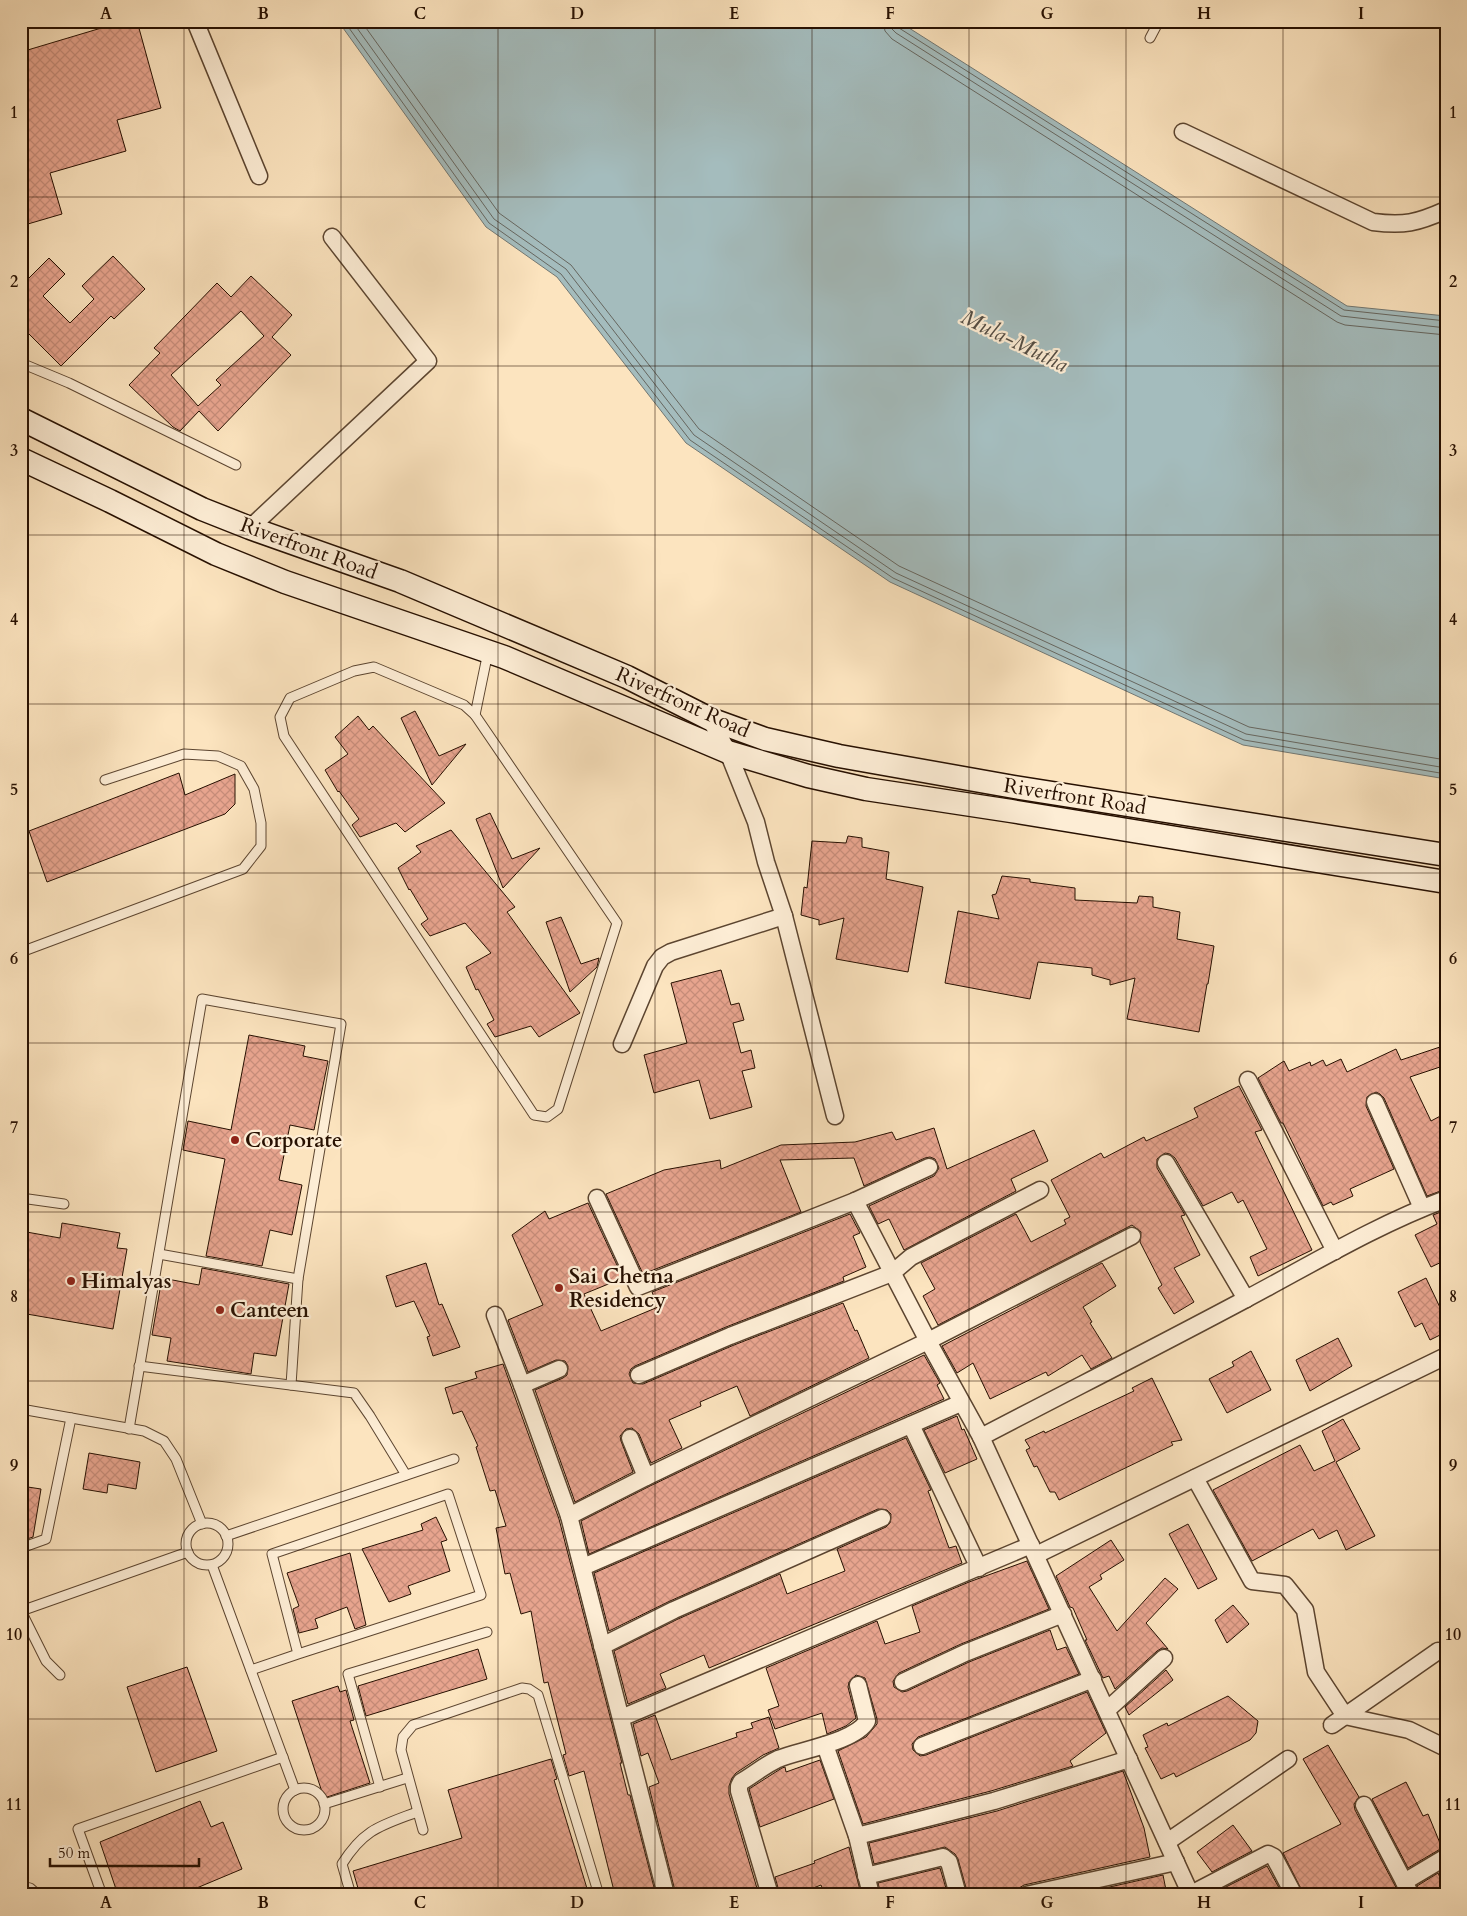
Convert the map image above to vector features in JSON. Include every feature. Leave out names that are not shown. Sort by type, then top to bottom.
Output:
[{"type":"street","points":[[194,21],[259,176]]},
{"type":"street","points":[[1183,132],[1373,222],[1398,225],[1425,220],[1446,210]]},
{"type":"street","points":[[250,528],[428,361],[332,237]]},
{"type":"street","name":"Riverfront Road","points":[[21,419],[202,509],[400,581],[628,677],[710,718],[765,739],[839,756],[1023,788],[1446,856]]},
{"type":"street","name":"Riverfront Road","points":[[21,459],[216,554],[285,582],[488,651],[656,720],[728,752],[808,776],[866,789],[1010,810],[1446,882]]},
{"type":"street","points":[[710,718],[728,752],[756,822],[766,862],[784,916],[834,1116]]},
{"type":"street","points":[[622,1044],[654,966],[662,956],[784,916]]},
{"type":"street","points":[[1248,1080],[1335,1251]]},
{"type":"street","points":[[1375,1102],[1422,1208]]},
{"type":"street","points":[[1166,1163],[1246,1299]]},
{"type":"street","points":[[597,1198],[638,1287],[855,1201],[930,1167]]},
{"type":"street","points":[[638,1375],[730,1336],[892,1273],[911,1257],[1040,1190]]},
{"type":"street","points":[[981,1437],[1335,1251],[1422,1208],[1446,1199]]},
{"type":"street","points":[[855,1201],[928,1342],[981,1437],[1191,1894],[1268,1854],[1274,1857],[1294,1895]]},
{"type":"street","points":[[568,1516],[928,1342],[1132,1236]]},
{"type":"street","points":[[494,1315],[522,1385],[568,1516],[583,1568],[666,1895]]},
{"type":"street","points":[[621,1718],[979,1568],[1034,1550],[1195,1478],[1446,1356]]},
{"type":"street","points":[[522,1385],[559,1369]]},
{"type":"street","points":[[583,1568],[962,1403]]},
{"type":"street","points":[[911,1424],[979,1568]]},
{"type":"street","points":[[630,1438],[646,1477]]},
{"type":"street","points":[[1195,1478],[1252,1581],[1285,1585],[1306,1610],[1316,1672],[1339,1720]]},
{"type":"street","points":[[602,1646],[674,1610],[882,1518]]},
{"type":"street","points":[[903,1682],[965,1653],[1063,1614]]},
{"type":"street","points":[[1339,1720],[1438,1651]]},
{"type":"street","points":[[1107,1710],[1164,1658]]},
{"type":"street","points":[[922,1746],[1092,1679]]},
{"type":"street","points":[[770,1895],[739,1786],[741,1782],[778,1760],[825,1745],[863,1728],[867,1721],[858,1685]]},
{"type":"street","points":[[1339,1720],[1409,1730],[1446,1748]]},
{"type":"street","points":[[825,1745],[857,1836],[870,1895]]},
{"type":"street","points":[[857,1836],[994,1801],[1129,1759]]},
{"type":"street","points":[[1167,1842],[1288,1759]]},
{"type":"street","points":[[1364,1805],[1407,1888],[1446,1857]]},
{"type":"street","points":[[866,1876],[943,1857],[949,1862],[958,1895]]},
{"type":"street","points":[[1026,1895],[1176,1862]]},
{"type":"lane","points":[[1150,38],[1159,21]]},
{"type":"lane","points":[[21,363],[69,383],[236,465]]},
{"type":"lane","points":[[475,716],[464,705],[374,667],[354,671],[290,698],[280,717],[284,736],[534,1115],[547,1117],[558,1109],[617,923],[475,716],[488,651]]},
{"type":"lane","points":[[21,952],[243,869],[261,846],[261,823],[254,789],[241,766],[218,756],[184,754],[105,780]]},
{"type":"lane","points":[[129,1429],[202,999],[341,1024],[298,1279],[291,1385]]},
{"type":"lane","points":[[21,1198],[64,1204]]},
{"type":"lane","points":[[159,1254],[298,1279]]},
{"type":"lane","points":[[139,1366],[354,1394],[370,1416],[406,1475]]},
{"type":"lane","points":[[21,1409],[144,1431],[164,1441],[176,1459],[202,1524]]},
{"type":"lane","points":[[21,1548],[46,1539],[71,1418]]},
{"type":"lane","points":[[226,1536],[454,1459]]},
{"type":"lane","points":[[251,1670],[481,1595],[448,1494],[272,1554],[298,1654]]},
{"type":"lane","points":[[202,1524],[217,1526],[226,1536],[228,1543],[227,1551],[218,1562],[212,1565],[198,1563],[188,1552],[187,1538],[190,1532],[202,1524]]},
{"type":"lane","points":[[60,1675],[46,1661],[21,1611],[188,1552]]},
{"type":"lane","points":[[212,1565],[296,1790]]},
{"type":"lane","points":[[380,1787],[348,1674],[487,1632]]},
{"type":"lane","points":[[423,1830],[401,1750],[403,1737],[413,1725],[522,1688],[529,1689],[538,1695],[599,1895]]},
{"type":"lane","points":[[102,1895],[78,1829],[283,1757]]},
{"type":"lane","points":[[324,1804],[408,1778]]},
{"type":"lane","points":[[310,1789],[316,1792],[324,1804],[324,1812],[318,1824],[312,1828],[298,1829],[286,1821],[284,1814],[285,1800],[296,1790],[310,1789]]},
{"type":"lane","points":[[351,1895],[342,1864],[351,1849],[362,1836],[376,1827],[417,1812]]},
{"type":"lane","points":[[21,1886],[30,1888],[38,1895]]},
{"type":"water","name":"Mula-Mutha","points":[[338,21],[898,21],[1347,306],[1446,316],[1446,779],[1243,745],[890,582],[686,443],[557,277],[486,227]]},
{"type":"building","points":[[107,21],[137,21],[161,108],[117,120],[126,151],[50,173],[62,214],[21,226],[21,52],[108,26]]},
{"type":"building","points":[[113,256],[145,289],[114,319],[111,316],[61,366],[21,326],[21,286],[49,258],[65,274],[43,296],[70,323],[94,299],[82,286]]},
{"type":"building","points":[[251,276],[292,315],[272,337],[291,355],[218,431],[199,411],[180,431],[173,427],[129,385],[160,353],[154,348],[217,283],[231,297]],"holes":[[[241,311],[264,336],[216,380],[221,385],[198,406],[171,375]]]},
{"type":"building","points":[[415,711],[439,756],[466,744],[432,785],[401,718]]},
{"type":"building","points":[[358,716],[369,730],[373,726],[445,803],[405,832],[396,823],[360,837],[352,825],[359,819],[338,792],[325,770],[348,754],[335,737]]},
{"type":"building","points":[[179,773],[185,795],[235,774],[235,804],[225,814],[47,882],[29,831]]},
{"type":"building","points":[[490,813],[512,859],[540,848],[503,888],[476,819]]},
{"type":"building","points":[[451,830],[515,907],[507,912],[580,1013],[539,1037],[531,1026],[495,1037],[487,1024],[494,1020],[478,989],[476,990],[466,967],[491,953],[465,923],[430,936],[421,924],[428,919],[409,890],[398,868],[421,852],[416,846]]},
{"type":"building","points":[[848,836],[862,838],[862,847],[889,852],[886,879],[923,887],[908,972],[836,959],[844,918],[819,925],[819,920],[801,915],[804,887],[807,888],[812,841],[846,843]]},
{"type":"building","points":[[1002,876],[1030,879],[1030,882],[1075,888],[1075,900],[1137,903],[1139,896],[1153,897],[1153,907],[1180,912],[1177,939],[1214,946],[1199,1032],[1127,1019],[1135,978],[1110,985],[1110,980],[1092,975],[1092,968],[1038,962],[1030,999],[945,983],[958,911],[999,919],[992,895],[996,894]]},
{"type":"building","points":[[561,917],[581,964],[599,958],[597,967],[570,992],[546,922]]},
{"type":"building","points":[[721,970],[731,1005],[739,1003],[744,1020],[733,1023],[741,1053],[751,1050],[755,1068],[742,1071],[752,1107],[710,1119],[699,1080],[654,1093],[644,1055],[687,1043],[671,983]]},
{"type":"building","name":"Corporate","points":[[249,1035],[305,1046],[303,1056],[328,1061],[314,1130],[290,1125],[279,1180],[302,1185],[292,1235],[270,1230],[262,1266],[206,1256],[225,1159],[183,1150],[188,1121],[231,1130]]},
{"type":"building","points":[[1446,1045],[1446,1065],[1410,1077],[1431,1121],[1446,1113],[1446,1189],[1427,1196],[1384,1098],[1376,1092],[1367,1097],[1366,1106],[1394,1169],[1350,1189],[1353,1196],[1333,1205],[1331,1202],[1323,1206],[1283,1123],[1281,1123],[1258,1078],[1284,1061],[1289,1071],[1310,1062],[1311,1066],[1323,1060],[1326,1066],[1341,1059],[1347,1072],[1396,1049],[1401,1060]]},
{"type":"building","points":[[1239,1086],[1262,1130],[1255,1132],[1312,1250],[1258,1276],[1250,1257],[1267,1249],[1243,1200],[1238,1203],[1232,1192],[1203,1206],[1175,1158],[1165,1153],[1157,1159],[1157,1168],[1185,1215],[1181,1216],[1200,1255],[1174,1268],[1194,1302],[1174,1314],[1158,1288],[1162,1285],[1140,1242],[1141,1232],[1132,1225],[938,1325],[923,1296],[935,1289],[921,1263],[1016,1214],[1031,1242],[1066,1224],[1064,1220],[1070,1217],[1051,1180],[1101,1153],[1104,1158],[1144,1137],[1146,1141],[1198,1117],[1194,1108]]},
{"type":"building","points":[[934,1128],[947,1169],[1034,1130],[1048,1161],[1011,1179],[1016,1191],[904,1250],[889,1219],[878,1224],[869,1206],[934,1176],[939,1168],[935,1159],[925,1158],[864,1186],[854,1158],[780,1160],[801,1212],[643,1274],[606,1194],[664,1170],[720,1160],[721,1169],[781,1145],[855,1142],[892,1132],[896,1140]]},
{"type":"building","points":[[588,1203],[623,1278],[584,1294],[601,1331],[658,1307],[652,1292],[850,1214],[860,1233],[853,1236],[866,1267],[843,1277],[844,1281],[726,1327],[635,1366],[629,1374],[633,1383],[643,1384],[734,1345],[843,1303],[869,1358],[750,1416],[737,1386],[700,1402],[701,1406],[669,1420],[682,1448],[651,1463],[639,1434],[632,1428],[626,1429],[620,1436],[633,1472],[575,1502],[535,1390],[563,1378],[567,1375],[568,1366],[565,1361],[556,1360],[528,1372],[508,1320],[543,1305],[512,1235],[545,1211],[549,1219]]},
{"type":"building","points":[[1446,1210],[1446,1260],[1431,1267],[1415,1235],[1437,1224],[1433,1215]]},
{"type":"building","name":"Himalyas","points":[[62,1223],[120,1233],[117,1248],[127,1249],[113,1329],[21,1313],[21,1231],[60,1238]]},
{"type":"building","points":[[426,1263],[439,1305],[442,1304],[460,1347],[433,1356],[427,1337],[430,1336],[414,1301],[396,1307],[386,1276]]},
{"type":"building","points":[[1102,1263],[1116,1286],[1083,1307],[1092,1322],[1090,1323],[1112,1358],[1091,1369],[1082,1355],[1048,1376],[1046,1372],[990,1399],[973,1363],[957,1373],[942,1346]]},
{"type":"building","name":"Canteen","points":[[202,1268],[289,1284],[276,1356],[254,1353],[251,1374],[167,1361],[171,1338],[152,1335],[162,1278],[199,1285]]},
{"type":"building","points":[[1426,1278],[1446,1320],[1446,1332],[1430,1340],[1422,1323],[1415,1327],[1398,1292]]},
{"type":"building","points":[[1338,1338],[1352,1366],[1310,1391],[1296,1360]]},
{"type":"building","points":[[1251,1351],[1271,1390],[1227,1413],[1209,1379],[1234,1366],[1232,1362]]},
{"type":"building","points":[[924,1355],[940,1383],[937,1385],[944,1399],[589,1554],[581,1521]]},
{"type":"building","points":[[503,1364],[559,1519],[622,1763],[620,1763],[628,1795],[630,1795],[656,1895],[615,1895],[584,1771],[569,1776],[563,1755],[566,1754],[548,1682],[544,1683],[531,1611],[521,1614],[510,1573],[505,1574],[496,1528],[506,1526],[495,1490],[490,1491],[476,1447],[478,1446],[462,1411],[453,1414],[445,1388],[477,1378],[475,1372]]},
{"type":"building","points":[[1152,1378],[1182,1440],[1171,1442],[1173,1445],[1059,1500],[1055,1492],[1050,1492],[1037,1466],[1034,1467],[1026,1450],[1030,1448],[1025,1440],[1044,1431],[1045,1433],[1134,1391],[1132,1388]]},
{"type":"building","points":[[957,1416],[977,1459],[945,1473],[924,1430]]},
{"type":"building","points":[[1343,1419],[1360,1449],[1336,1462],[1375,1536],[1346,1550],[1337,1530],[1319,1539],[1313,1529],[1252,1561],[1213,1490],[1300,1445],[1314,1471],[1335,1461],[1322,1431]]},
{"type":"building","points":[[906,1438],[931,1490],[928,1491],[949,1548],[956,1546],[962,1563],[709,1668],[704,1655],[660,1674],[666,1688],[628,1704],[614,1651],[678,1619],[780,1574],[787,1594],[845,1571],[837,1549],[886,1527],[890,1523],[891,1514],[887,1510],[878,1509],[670,1601],[609,1631],[594,1573]]},
{"type":"building","points":[[89,1453],[140,1462],[136,1489],[108,1484],[107,1493],[83,1489]]},
{"type":"building","points":[[21,1486],[41,1489],[33,1537],[21,1541]]},
{"type":"building","points":[[436,1517],[447,1540],[441,1542],[450,1571],[408,1586],[411,1594],[389,1602],[362,1549],[423,1530],[421,1524]]},
{"type":"building","points":[[1188,1524],[1217,1579],[1198,1589],[1169,1534]]},
{"type":"building","points":[[1111,1540],[1124,1560],[1100,1575],[1102,1579],[1089,1587],[1117,1631],[1165,1578],[1178,1589],[1146,1623],[1168,1649],[1162,1648],[1157,1651],[1115,1689],[1109,1676],[1103,1678],[1085,1640],[1087,1640],[1073,1608],[1070,1607],[1056,1576]]},
{"type":"building","points":[[350,1553],[366,1625],[355,1629],[347,1607],[315,1619],[318,1628],[299,1633],[293,1609],[299,1606],[287,1573]]},
{"type":"building","points":[[1027,1561],[1049,1609],[961,1644],[899,1673],[893,1681],[894,1687],[902,1692],[907,1691],[969,1662],[1050,1630],[1057,1650],[1066,1647],[1079,1674],[918,1737],[912,1744],[913,1750],[920,1756],[926,1755],[1087,1692],[1106,1733],[1070,1761],[1073,1766],[991,1791],[863,1824],[838,1751],[866,1737],[877,1724],[865,1678],[856,1675],[849,1682],[848,1687],[856,1718],[846,1726],[827,1734],[822,1713],[775,1729],[768,1710],[779,1706],[766,1668],[877,1621],[885,1644],[920,1632],[912,1606],[969,1582]]},
{"type":"building","points":[[1233,1605],[1249,1624],[1227,1643],[1215,1620]]},
{"type":"building","points":[[478,1649],[487,1679],[366,1716],[358,1686]]},
{"type":"building","points":[[187,1667],[217,1751],[156,1772],[127,1687]]},
{"type":"building","points":[[1166,1670],[1173,1680],[1129,1715],[1125,1707]]},
{"type":"building","points":[[338,1686],[340,1692],[346,1690],[354,1720],[350,1721],[370,1783],[324,1798],[292,1701]]},
{"type":"building","points":[[1228,1696],[1258,1721],[1256,1733],[1250,1740],[1176,1777],[1174,1773],[1161,1779],[1145,1748],[1148,1747],[1143,1735],[1167,1723],[1168,1726]]},
{"type":"building","points":[[655,1715],[671,1760],[737,1737],[736,1733],[753,1728],[751,1723],[769,1717],[779,1748],[763,1755],[736,1773],[729,1786],[729,1794],[759,1895],[676,1895],[649,1787],[659,1783],[648,1753],[641,1756],[633,1724]]},
{"type":"building","points":[[1328,1745],[1359,1797],[1354,1804],[1355,1810],[1400,1895],[1304,1895],[1283,1853],[1341,1824],[1303,1759]]},
{"type":"building","points":[[551,1759],[557,1779],[554,1780],[589,1895],[360,1895],[353,1871],[462,1838],[448,1790]]},
{"type":"building","points":[[820,1760],[834,1799],[760,1827],[749,1789],[782,1768],[785,1767],[786,1772]]},
{"type":"building","points":[[1123,1771],[1144,1828],[1150,1857],[1024,1885],[1019,1888],[1016,1895],[968,1895],[958,1859],[955,1854],[945,1847],[874,1864],[869,1843],[997,1811]]},
{"type":"building","points":[[1406,1782],[1423,1816],[1428,1814],[1442,1848],[1408,1868],[1372,1799]]},
{"type":"building","points":[[200,1801],[211,1827],[223,1822],[242,1869],[180,1895],[118,1895],[100,1842]]},
{"type":"building","points":[[1233,1825],[1252,1851],[1212,1872],[1197,1852]]},
{"type":"building","points":[[849,1847],[860,1890],[849,1895],[825,1895],[821,1885],[795,1895],[780,1895],[775,1877],[815,1863],[814,1861]]},
{"type":"building","points":[[1267,1866],[1283,1895],[1229,1895],[1224,1888]]},
{"type":"building","points":[[940,1868],[948,1895],[881,1895],[878,1883]]},
{"type":"building","points":[[1438,1873],[1446,1890],[1446,1895],[1421,1895],[1417,1886]]},
{"type":"building","points":[[1163,1875],[1167,1895],[1074,1895]]},
{"type":"place","name":"Corporate","points":[[235,1140]]},
{"type":"place","name":"Himalyas","points":[[71,1281]]},
{"type":"place","name":"Sai Chetna Residency","points":[[559,1288]]},
{"type":"place","name":"Canteen","points":[[220,1310]]}]
